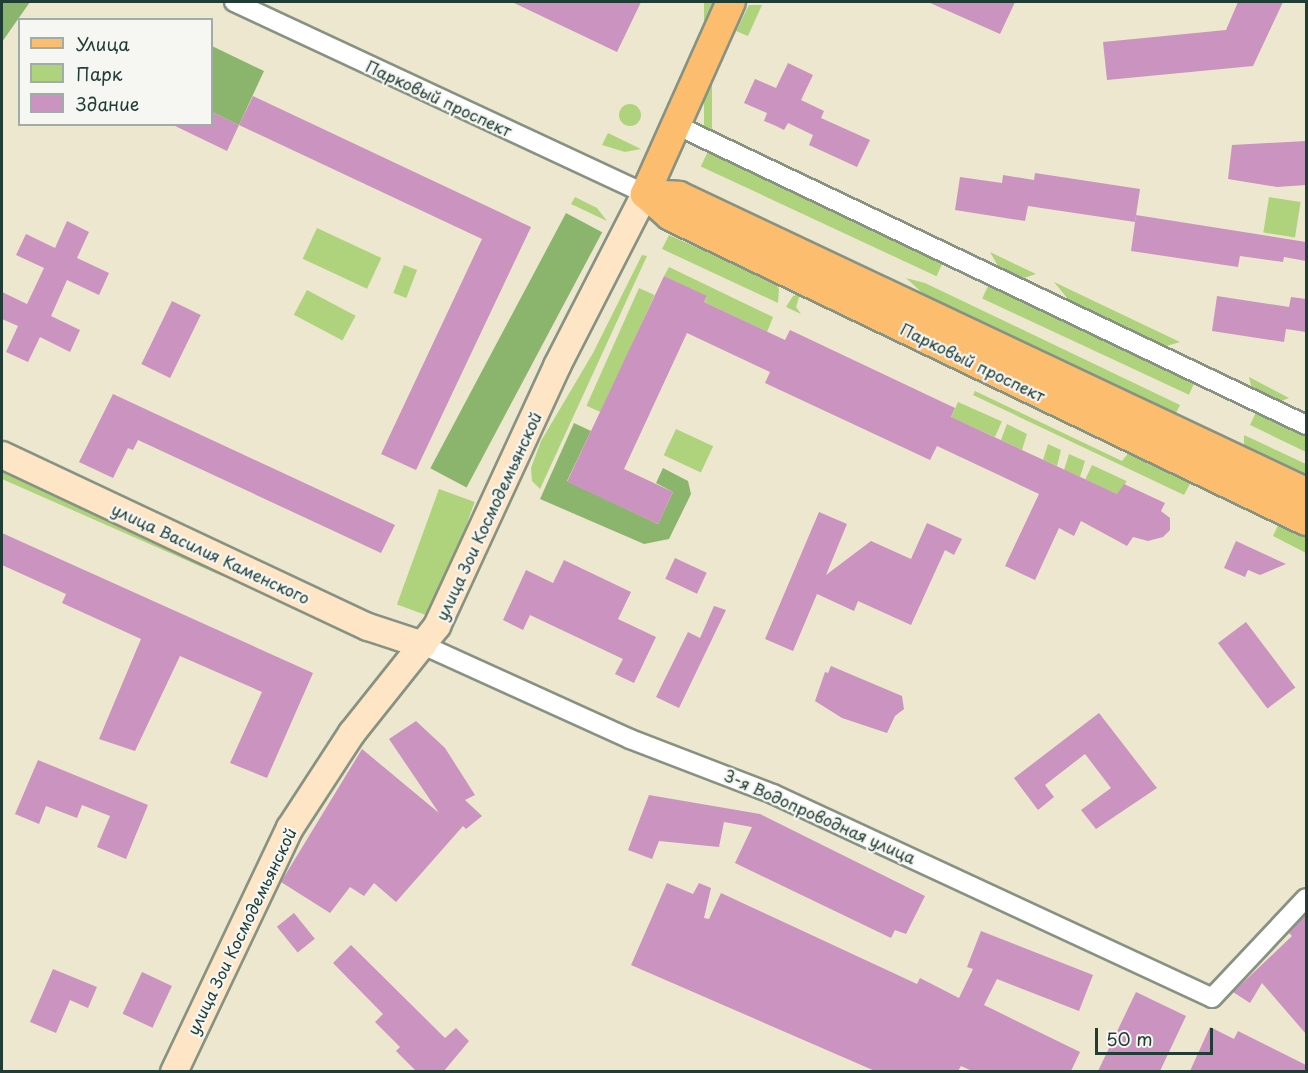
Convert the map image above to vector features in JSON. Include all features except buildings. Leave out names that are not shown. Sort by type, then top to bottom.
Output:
[{"type":"main road","name":"улица Зои Космодемьянской","points":[[174,1071],[290,828],[352,733],[423,645],[450,600],[557,366],[645,194],[731,2]]},
{"type":"main road","name":"Парковый проспект","points":[[645,194],[679,196],[1306,492]]},
{"type":"main road","name":"Парковый проспект","points":[[645,194],[670,216],[1306,521]]},
{"type":"main road","name":"улица Василия Каменского","points":[[2,455],[368,627],[423,645]]},
{"type":"street","name":"Парковый проспект","points":[[234,2],[645,194]]},
{"type":"street","points":[[676,125],[1306,425]]},
{"type":"street","name":"3-я Водопроводная улица","points":[[423,645],[630,739],[773,794],[1212,998],[1306,898]]},
{"type":"green space","points":[[2,2],[30,2],[18,18],[2,42]]},
{"type":"green space","points":[[704,2],[712,2],[712,147],[704,147]]},
{"type":"green space","points":[[749,5],[762,5],[748,36],[736,31]]},
{"type":"green space","points":[[213,46],[264,71],[239,125],[213,112]]},
{"type":"green space","points":[[630,104],[638,107],[641,115],[638,123],[630,126],[622,123],[619,115],[622,107]]},
{"type":"green space","points":[[608,133],[641,149],[625,152],[602,145]]},
{"type":"green space","points":[[708,151],[944,261],[936,276],[701,166]]},
{"type":"green space","points":[[575,197],[597,208],[607,221],[571,204]]},
{"type":"green space","points":[[1269,197],[1301,202],[1295,238],[1263,233]]},
{"type":"green space","points":[[566,213],[602,232],[467,487],[430,468]]},
{"type":"green space","points":[[317,228],[381,258],[367,289],[303,259]]},
{"type":"green space","points":[[669,235],[774,282],[779,289],[778,303],[662,249]]},
{"type":"green space","points":[[990,252],[1036,274],[1024,278],[1010,276],[998,266]]},
{"type":"green space","points":[[642,255],[647,256],[540,489],[532,481],[531,468],[541,441],[593,353]]},
{"type":"green space","points":[[404,265],[417,270],[406,298],[393,293]]},
{"type":"green space","points":[[669,267],[773,317],[767,332],[704,302],[707,297],[664,276]]},
{"type":"green space","points":[[906,278],[925,283],[1180,405],[1174,417],[930,300]]},
{"type":"green space","points":[[1054,282],[1180,342],[1163,347],[1072,304]]},
{"type":"green space","points":[[989,284],[1196,380],[1189,395],[982,299]]},
{"type":"green space","points":[[639,288],[655,295],[602,413],[587,406]]},
{"type":"green space","points":[[307,290],[356,316],[342,341],[294,315]]},
{"type":"green space","points":[[800,294],[796,307],[801,314],[786,307],[793,296]]},
{"type":"green space","points":[[1249,377],[1289,398],[1279,402],[1259,393],[1252,389]]},
{"type":"green space","points":[[975,391],[1122,461],[1130,451],[1192,480],[1184,495],[973,395]]},
{"type":"green space","points":[[958,402],[1002,422],[995,437],[951,418]]},
{"type":"green space","points":[[1257,410],[1306,434],[1306,452],[1250,425]]},
{"type":"green space","points":[[574,423],[591,431],[567,481],[658,524],[673,492],[656,483],[663,468],[688,481],[691,494],[669,539],[644,544],[540,499]]},
{"type":"green space","points":[[1007,424],[1027,434],[1022,450],[1001,440]]},
{"type":"green space","points":[[676,429],[713,446],[701,473],[664,455]]},
{"type":"green space","points":[[1244,435],[1306,464],[1306,478],[1244,449]]},
{"type":"green space","points":[[1048,444],[1061,450],[1057,466],[1043,460]]},
{"type":"green space","points":[[1069,454],[1085,461],[1080,477],[1064,470]]},
{"type":"green space","points":[[1092,465],[1126,481],[1120,496],[1085,480]]},
{"type":"green space","points":[[2,466],[216,567],[222,576],[2,479]]},
{"type":"green space","points":[[439,489],[475,502],[433,618],[397,605]]},
{"type":"green space","points":[[1280,521],[1306,533],[1306,553],[1273,536]]}]
